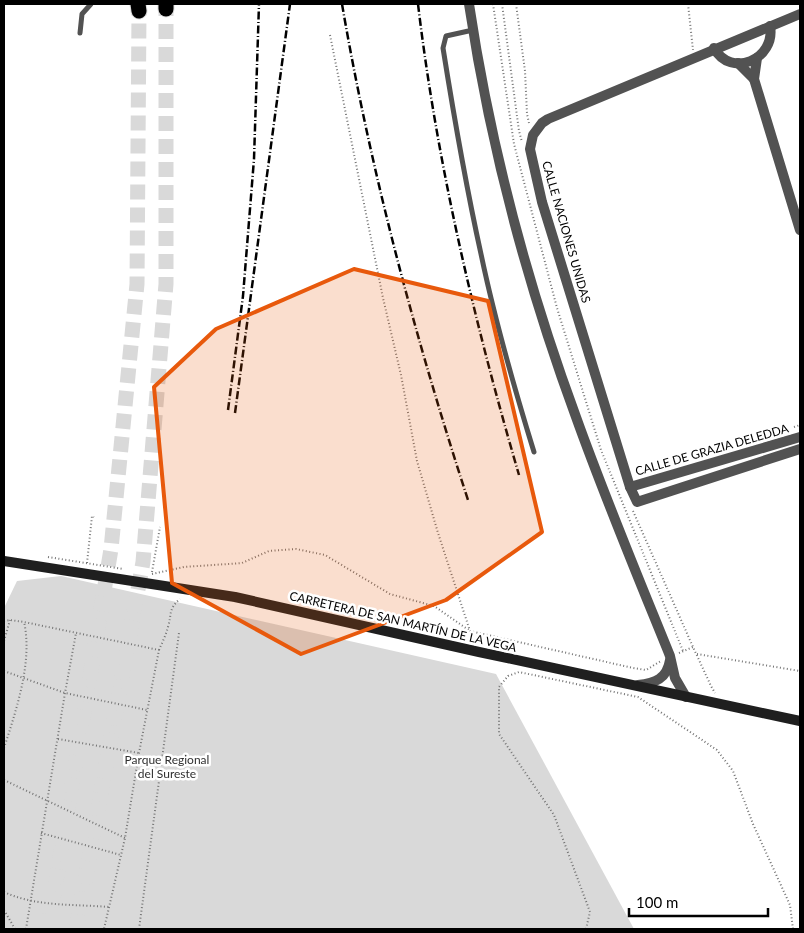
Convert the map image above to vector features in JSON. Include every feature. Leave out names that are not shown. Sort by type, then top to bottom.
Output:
[{"type":"street","points":[[469,4],[504,178],[546,328],[582,433],[666,658],[686,696]]},
{"type":"street","points":[[533,135],[542,123],[548,119],[714,48],[800,14]]},
{"type":"street","points":[[714,48],[724,60],[738,64],[749,62],[757,58],[770,43],[770,26]]},
{"type":"street","points":[[757,58],[754,79],[800,230]]},
{"type":"street","points":[[738,64],[754,79]]},
{"type":"street","name":"CALLE NACIONES UNIDAS","points":[[533,135],[530,149],[542,202],[636,502]]},
{"type":"street","name":"CALLE DE GRAZIA DELEDDA","points":[[630,487],[800,437]]},
{"type":"street","name":"CALLE DE GRAZIA DELEDDA","points":[[636,502],[800,449]]},
{"type":"street","name":"CARRETERA DE SAN MARTÍN DE LA VEGA","points":[[4,561],[245,599],[798,720]]},
{"type":"street","points":[[632,685],[649,684],[661,678],[667,671],[666,658]]},
{"type":"lane","points":[[80,34],[82,14],[90,4]]},
{"type":"lane","points":[[473,30],[446,36],[443,48],[460,150],[481,255],[508,366],[534,452]]},
{"type":"path","points":[[516,4],[525,71],[527,114],[533,135]]},
{"type":"path","points":[[688,4],[694,57]]},
{"type":"path","points":[[330,35],[382,298],[402,375],[417,461],[470,631]]},
{"type":"path","points":[[794,427],[800,425]]},
{"type":"path","points":[[86,573],[92,516],[94,517]]},
{"type":"path","points":[[152,574],[160,527]]},
{"type":"path","points":[[131,580],[184,567],[242,563],[269,551],[296,549],[325,555],[390,594],[434,606],[470,631],[646,670],[666,658]]},
{"type":"path","points":[[104,929],[125,838],[159,650],[169,626],[170,611],[174,604],[192,590]]},
{"type":"path","points":[[4,622],[10,620],[24,622],[159,650]]},
{"type":"path","points":[[4,641],[10,620]]},
{"type":"path","points":[[4,748],[14,718],[23,678],[27,637],[24,622]]},
{"type":"path","points":[[26,929],[76,633]]},
{"type":"path","points":[[139,929],[179,633]]},
{"type":"path","points":[[693,647],[713,691],[720,695]]},
{"type":"path","points":[[696,654],[800,671]]},
{"type":"path","points":[[4,671],[65,693],[147,710]]},
{"type":"path","points":[[586,929],[590,912],[554,814],[499,734],[499,687],[508,676],[519,672],[638,697],[717,750],[733,771],[753,824],[790,905],[794,929]]},
{"type":"path","points":[[58,739],[139,753]]},
{"type":"path","points":[[4,780],[125,838]]},
{"type":"path","points":[[42,833],[121,855]]},
{"type":"path","points":[[4,892],[16,898],[30,901],[109,907]]},
{"type":"path","points":[[4,910],[15,929]]},
{"type":"highlighted area","points":[[354,269],[488,301],[542,532],[446,600],[301,654],[172,583],[154,387],[216,329]]},
{"type":"green space","name":"Parque Regional del Sureste","points":[[61,576],[496,674],[634,929],[4,929],[4,608],[17,581]]},
{"type":"tunnel","points":[[76,929],[143,562],[166,284],[166,9]]},
{"type":"tunnel","points":[[48,929],[111,549],[137,284],[139,11]]},
{"type":"railway","points":[[228,410],[243,296],[254,159],[259,4]]},
{"type":"railway","points":[[235,413],[290,4]]},
{"type":"railway","points":[[342,4],[366,130],[396,254],[430,378],[468,500]]},
{"type":"railway","points":[[418,4],[435,123],[446,183],[472,300],[519,475]]}]
